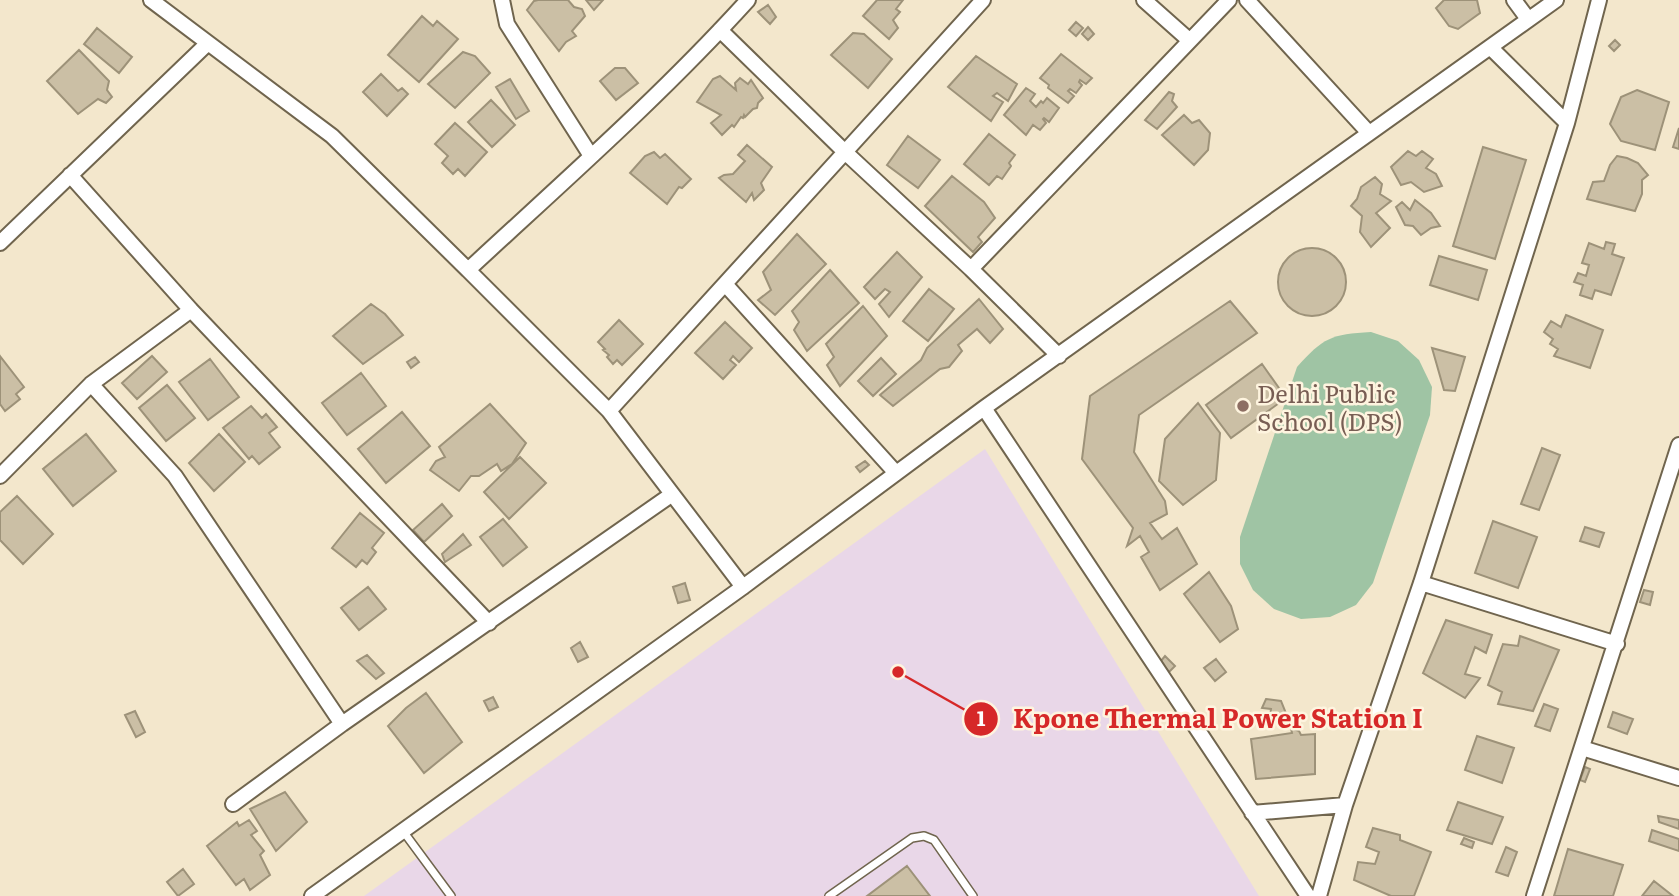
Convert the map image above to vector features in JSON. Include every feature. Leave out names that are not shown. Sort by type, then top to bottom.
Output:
[{"type":"street","points":[[151,0],[332,136],[468,270],[609,411],[743,587]]},
{"type":"street","points":[[502,0],[507,24],[591,156]]},
{"type":"street","points":[[468,270],[591,156],[748,0]]},
{"type":"street","points":[[609,411],[984,0]]},
{"type":"street","points":[[1144,0],[1189,40]]},
{"type":"street","points":[[971,269],[1229,0]]},
{"type":"street","points":[[1247,0],[1369,133]]},
{"type":"street","points":[[1514,0],[1528,19]]},
{"type":"street","points":[[312,896],[743,587],[984,408],[1556,0]]},
{"type":"street","points":[[1319,896],[1345,805],[1421,583],[1567,122],[1599,0]]},
{"type":"street","points":[[720,30],[1059,356]]},
{"type":"street","points":[[0,243],[208,43]]},
{"type":"street","points":[[1490,47],[1567,122]]},
{"type":"street","points":[[70,175],[191,310],[489,623]]},
{"type":"street","points":[[725,284],[896,473]]},
{"type":"street","points":[[0,476],[91,384],[191,310]]},
{"type":"street","points":[[91,384],[176,477],[342,724]]},
{"type":"street","points":[[984,408],[1308,896]]},
{"type":"street","points":[[1534,896],[1679,445]]},
{"type":"street","points":[[233,804],[342,724],[671,495]]},
{"type":"street","points":[[1421,583],[1616,644]]},
{"type":"street","points":[[1582,748],[1679,778]]},
{"type":"street","points":[[1252,813],[1345,805]]},
{"type":"lane","points":[[403,830],[451,896]]},
{"type":"lane","points":[[829,896],[912,838],[924,836],[934,840],[973,896]]},
{"type":"shaded area","points":[[985,449],[1259,896],[364,896]]},
{"type":"green space","points":[[1371,332],[1398,341],[1419,360],[1432,387],[1430,415],[1373,583],[1356,605],[1330,617],[1301,619],[1274,609],[1253,590],[1240,564],[1240,537],[1297,367],[1329,339],[1346,334]]},
{"type":"building","points":[[538,0],[568,0],[574,7],[582,9],[585,16],[572,31],[576,36],[566,42],[559,51],[527,10]]},
{"type":"building","points":[[586,0],[603,0],[594,10]]},
{"type":"building","points":[[877,0],[903,0],[896,9],[900,12],[893,20],[898,28],[889,39],[863,16]]},
{"type":"building","points":[[1444,0],[1477,0],[1480,13],[1458,29],[1449,26],[1436,8]]},
{"type":"building","points":[[768,5],[776,17],[770,24],[758,12]]},
{"type":"building","points":[[422,16],[433,26],[437,21],[458,39],[419,82],[388,55]]},
{"type":"building","points":[[1076,22],[1083,28],[1076,36],[1069,30]]},
{"type":"building","points":[[1088,27],[1094,34],[1088,40],[1082,34]]},
{"type":"building","points":[[97,28],[132,57],[119,73],[84,44]]},
{"type":"building","points":[[853,33],[864,34],[892,59],[868,88],[831,55]]},
{"type":"building","points":[[1615,40],[1620,45],[1614,51],[1609,46]]},
{"type":"building","points":[[79,50],[109,81],[107,90],[112,97],[106,103],[98,99],[78,114],[47,81]]},
{"type":"building","points":[[463,52],[475,56],[490,73],[455,108],[428,84]]},
{"type":"building","points":[[1061,54],[1092,78],[1086,84],[1080,80],[1082,85],[1076,93],[1070,89],[1068,91],[1074,96],[1068,103],[1048,88],[1049,85],[1040,78]]},
{"type":"building","points":[[976,56],[1017,84],[1008,101],[997,93],[993,96],[1003,102],[991,121],[948,87]]},
{"type":"building","points":[[615,68],[625,68],[638,83],[616,100],[600,81]]},
{"type":"building","points":[[381,74],[398,91],[402,88],[408,94],[387,116],[363,92]]},
{"type":"building","points":[[720,76],[736,90],[735,83],[740,78],[748,84],[751,80],[763,98],[757,108],[741,117],[734,127],[732,125],[722,135],[711,123],[721,115],[697,102],[713,79]]},
{"type":"building","points":[[510,79],[529,111],[516,119],[496,87]]},
{"type":"building","points":[[1026,88],[1035,94],[1030,101],[1036,107],[1047,98],[1059,108],[1049,122],[1043,119],[1046,123],[1040,130],[1033,125],[1026,135],[1004,115]]},
{"type":"building","points":[[1637,90],[1669,102],[1655,150],[1621,141],[1610,124],[1621,97]]},
{"type":"building","points":[[1169,92],[1174,94],[1172,101],[1177,107],[1157,129],[1145,120]]},
{"type":"building","points":[[491,100],[515,125],[492,147],[468,122]]},
{"type":"building","points":[[1184,115],[1192,123],[1199,120],[1210,133],[1208,150],[1194,165],[1162,135]]},
{"type":"building","points":[[455,123],[487,152],[465,176],[458,169],[453,174],[442,163],[448,156],[435,144]]},
{"type":"building","points":[[1679,128],[1679,149],[1673,147]]},
{"type":"building","points":[[989,134],[1015,155],[1002,179],[997,176],[989,185],[964,164]]},
{"type":"building","points":[[908,136],[940,160],[918,188],[887,165]]},
{"type":"building","points":[[747,145],[772,167],[761,183],[764,190],[754,200],[752,193],[746,202],[719,178],[733,174],[745,161],[738,155]]},
{"type":"building","points":[[1483,147],[1526,160],[1495,259],[1453,246]]},
{"type":"building","points":[[1408,151],[1416,156],[1422,151],[1433,159],[1426,168],[1436,174],[1442,186],[1424,192],[1411,182],[1401,185],[1391,167]]},
{"type":"building","points":[[654,152],[660,158],[665,154],[691,179],[682,188],[679,187],[667,204],[630,173],[645,156]]},
{"type":"building","points":[[1617,156],[1638,163],[1648,175],[1642,180],[1642,194],[1635,211],[1587,199],[1593,182],[1604,181]]},
{"type":"building","points":[[952,176],[984,202],[995,218],[978,237],[982,242],[973,252],[925,206]]},
{"type":"building","points":[[1375,177],[1382,184],[1380,194],[1391,201],[1376,213],[1390,228],[1371,247],[1360,232],[1362,216],[1351,206],[1361,187]]},
{"type":"building","points":[[1415,200],[1431,213],[1440,226],[1421,235],[1413,226],[1405,225],[1396,207],[1402,202],[1410,210]]},
{"type":"building","points":[[797,234],[826,264],[775,315],[758,300],[771,290],[763,272]]},
{"type":"building","points":[[1606,242],[1615,244],[1612,254],[1624,258],[1611,295],[1595,290],[1592,299],[1580,295],[1583,285],[1574,282],[1578,273],[1586,276],[1589,265],[1582,263],[1589,243],[1604,249]]},
{"type":"building","points":[[1312,248],[1325,251],[1336,258],[1343,269],[1346,282],[1343,295],[1336,306],[1325,313],[1312,316],[1299,313],[1288,306],[1281,295],[1278,282],[1281,269],[1288,258],[1299,251]]},
{"type":"building","points":[[897,252],[922,277],[889,317],[879,304],[890,292],[885,289],[875,299],[864,287]]},
{"type":"building","points":[[1439,256],[1487,270],[1478,300],[1430,285]]},
{"type":"building","points":[[830,270],[859,303],[807,351],[794,330],[799,322],[792,311]]},
{"type":"building","points":[[929,289],[954,309],[928,341],[903,321]]},
{"type":"building","points":[[979,299],[1003,329],[990,343],[977,329],[958,345],[962,351],[949,367],[940,369],[893,406],[880,395],[921,360],[927,348]]},
{"type":"building","points":[[1230,301],[1257,333],[1139,415],[1134,452],[1165,501],[1167,514],[1150,523],[1162,539],[1177,528],[1197,564],[1160,590],[1141,557],[1149,552],[1140,536],[1127,546],[1133,528],[1082,459],[1090,396]]},
{"type":"building","points":[[371,304],[385,314],[403,335],[363,364],[333,336]]},
{"type":"building","points":[[863,306],[887,336],[840,386],[827,365],[834,357],[826,344]]},
{"type":"building","points":[[1566,315],[1603,330],[1590,368],[1554,356],[1558,349],[1550,344],[1553,339],[1544,332],[1551,321],[1561,327]]},
{"type":"building","points":[[619,320],[643,344],[622,365],[617,360],[613,364],[598,342]]},
{"type":"building","points":[[725,322],[752,348],[739,362],[733,356],[730,360],[736,365],[723,379],[695,353]]},
{"type":"building","points":[[1432,348],[1465,357],[1455,391],[1444,390]]},
{"type":"building","points":[[0,356],[24,387],[16,394],[20,399],[5,411],[0,404]]},
{"type":"building","points":[[152,356],[167,372],[137,399],[122,383]]},
{"type":"building","points":[[415,357],[419,362],[411,368],[407,362]]},
{"type":"building","points":[[881,358],[896,374],[873,396],[858,381]]},
{"type":"building","points":[[210,359],[239,397],[208,420],[179,382]]},
{"type":"building","points":[[1262,364],[1286,398],[1231,438],[1206,405]]},
{"type":"building","points":[[361,373],[386,406],[347,435],[322,403]]},
{"type":"building","points":[[167,385],[195,418],[166,441],[139,408]]},
{"type":"building","points":[[1198,403],[1220,433],[1216,480],[1183,505],[1159,481],[1165,439]]},
{"type":"building","points":[[490,404],[526,443],[512,464],[501,471],[497,464],[479,476],[471,476],[459,491],[430,470],[436,461],[445,457],[439,447]]},
{"type":"building","points":[[251,406],[262,418],[266,414],[277,427],[269,433],[280,447],[259,464],[252,456],[249,459],[223,428]]},
{"type":"building","points":[[402,412],[430,446],[386,483],[358,449]]},
{"type":"building","points":[[86,434],[116,471],[73,506],[43,469]]},
{"type":"building","points":[[219,434],[245,462],[214,491],[189,463]]},
{"type":"building","points":[[1542,448],[1560,455],[1539,510],[1521,504]]},
{"type":"building","points":[[520,457],[546,483],[509,519],[484,492]]},
{"type":"building","points":[[865,461],[869,465],[860,472],[856,467]]},
{"type":"building","points":[[17,496],[53,534],[23,564],[0,540],[0,512]]},
{"type":"building","points":[[442,504],[452,516],[424,542],[413,530]]},
{"type":"building","points":[[360,513],[384,533],[372,548],[376,552],[367,564],[362,560],[356,567],[332,548]]},
{"type":"building","points":[[503,519],[527,547],[503,566],[480,537]]},
{"type":"building","points":[[1493,521],[1537,537],[1518,588],[1475,573]]},
{"type":"building","points":[[1585,527],[1604,533],[1599,547],[1580,541]]},
{"type":"building","points":[[463,534],[471,545],[445,562],[442,554]]},
{"type":"building","points":[[1209,572],[1231,606],[1238,629],[1220,642],[1184,594]]},
{"type":"building","points":[[685,583],[690,600],[678,603],[673,587]]},
{"type":"building","points":[[368,587],[386,609],[359,630],[341,608]]},
{"type":"building","points":[[1644,590],[1653,592],[1650,605],[1640,602]]},
{"type":"building","points":[[1446,620],[1492,635],[1486,653],[1475,647],[1465,674],[1480,678],[1465,698],[1423,673]]},
{"type":"building","points":[[1520,636],[1559,650],[1533,711],[1498,704],[1502,692],[1488,685],[1503,644],[1518,646]]},
{"type":"building","points":[[580,642],[588,657],[578,662],[571,648]]},
{"type":"building","points":[[367,655],[384,673],[376,679],[357,661]]},
{"type":"building","points":[[1165,656],[1175,666],[1169,672],[1160,662]]},
{"type":"building","points":[[1216,659],[1226,672],[1215,681],[1204,668]]},
{"type":"building","points":[[426,693],[462,742],[424,773],[388,726]]},
{"type":"building","points":[[493,697],[498,707],[489,711],[484,701]]},
{"type":"building","points":[[1266,699],[1281,701],[1287,716],[1279,722],[1262,727],[1260,719],[1270,717],[1271,709],[1262,708]]},
{"type":"building","points":[[1544,704],[1558,709],[1550,731],[1535,726]]},
{"type":"building","points":[[135,711],[145,732],[136,737],[125,715]]},
{"type":"building","points":[[1613,712],[1633,719],[1627,734],[1608,727]]},
{"type":"building","points":[[1291,728],[1299,731],[1301,735],[1315,734],[1315,774],[1256,779],[1251,739],[1292,733]]},
{"type":"building","points":[[1477,736],[1514,748],[1502,783],[1465,770]]},
{"type":"building","points":[[1585,767],[1590,769],[1585,782],[1580,780]]},
{"type":"building","points":[[285,792],[307,822],[276,851],[250,809]]},
{"type":"building","points":[[1458,802],[1503,817],[1492,844],[1447,830]]},
{"type":"building","points":[[1658,816],[1679,820],[1679,829],[1659,822]]},
{"type":"building","points":[[249,820],[257,831],[251,835],[264,851],[260,855],[270,875],[250,890],[244,879],[236,885],[207,846],[237,822],[239,826]]},
{"type":"building","points":[[1373,828],[1400,835],[1400,840],[1431,852],[1414,896],[1391,896],[1354,880],[1358,862],[1375,864],[1379,852],[1366,847]]},
{"type":"building","points":[[1652,830],[1679,839],[1679,851],[1649,841]]},
{"type":"building","points":[[1464,838],[1474,842],[1472,848],[1461,844]]},
{"type":"building","points":[[1506,847],[1517,852],[1508,876],[1496,872]]},
{"type":"building","points":[[1568,849],[1623,865],[1613,896],[1554,896]]},
{"type":"building","points":[[907,866],[930,896],[867,896]]},
{"type":"building","points":[[183,869],[194,884],[178,896],[167,882]]},
{"type":"building","points":[[1654,881],[1673,896],[1642,896]]},
{"type":"place","name":"Delhi Public School (DPS)","points":[[1243,406]]},
{"type":"place","name":"Kpone Thermal Power Station I","points":[[898,672]]}]
